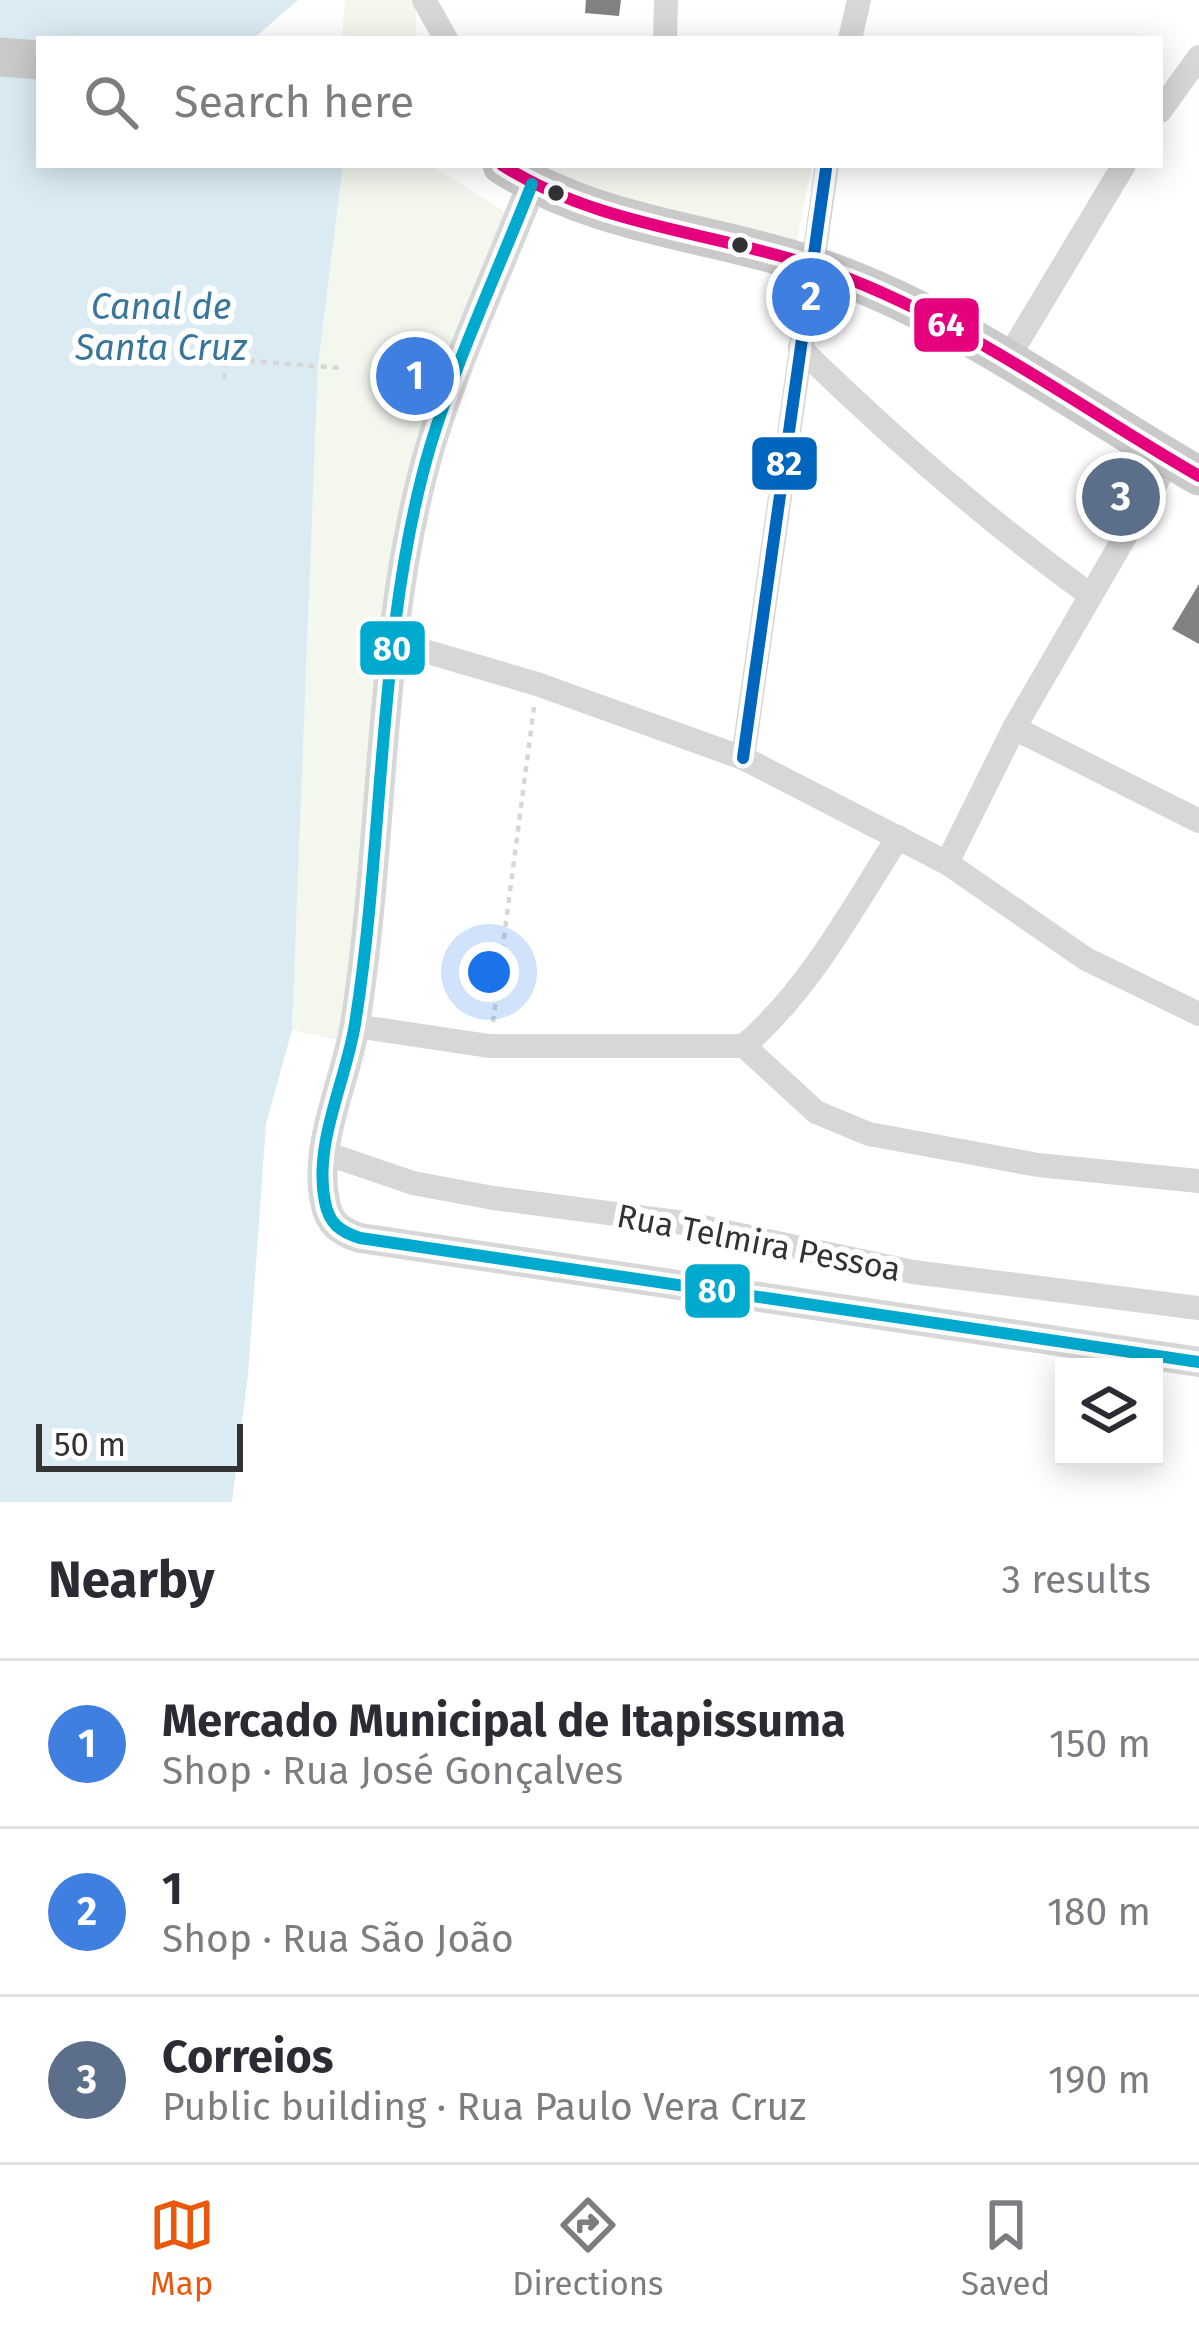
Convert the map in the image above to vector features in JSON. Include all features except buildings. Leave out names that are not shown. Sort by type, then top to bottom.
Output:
[{"type":"main road","points":[[0,57],[36,60]]},
{"type":"main road","points":[[517,175],[634,224],[811,265],[910,304],[1008,358],[1185,468]]},
{"type":"street","points":[[424,0],[444,36]]},
{"type":"street","points":[[665,36],[666,0]]},
{"type":"street","points":[[851,36],[859,0]]},
{"type":"street","points":[[1163,107],[1199,57]]},
{"type":"street","points":[[743,758],[827,168]]},
{"type":"street","points":[[1008,358],[1122,168]]},
{"type":"street","points":[[325,1153],[355,1026],[410,531],[431,445],[517,175]]},
{"type":"street","points":[[800,348],[908,452],[1008,536],[1089,594]]},
{"type":"street","points":[[947,863],[1014,728],[1089,594],[1185,468]]},
{"type":"street","points":[[397,643],[537,684],[743,758],[947,863],[1086,959],[1199,1014]]},
{"type":"street","points":[[1014,728],[1199,820]]},
{"type":"street","points":[[355,1026],[490,1046],[744,1046],[778,1016],[816,968],[898,837]]},
{"type":"street","points":[[744,1046],[816,1112],[869,1134],[1039,1165],[1199,1181]]},
{"type":"street","name":"Rua Telmira Pessoa","points":[[1199,1308],[913,1272],[684,1222],[493,1198],[413,1183],[325,1153],[324,1200],[331,1220],[341,1232],[360,1238],[1199,1363]]},
{"type":"path","points":[[224,379],[227,338]]},
{"type":"path","points":[[226,359],[341,368]]},
{"type":"path","points":[[490,1046],[537,684]]},
{"type":"shaded area","points":[[345,0],[416,0],[416,36],[342,36]]},
{"type":"shaded area","points":[[343,168],[435,168],[509,214],[405,483],[364,882],[339,1040],[292,1030],[318,366]]},
{"type":"shaded area","points":[[510,168],[811,168],[794,254]]},
{"type":"water","name":"Canal de Santa Cruz","points":[[0,0],[298,0],[256,36],[36,36],[36,168],[343,168],[318,366],[292,1030],[266,1124],[248,1375],[232,1502],[0,1502]]},
{"type":"transit line","name":"64","points":[[508,168],[576,202],[615,215],[774,254],[866,286],[964,334],[1199,476]]},
{"type":"transit line","name":"82","points":[[743,758],[826,169]]},
{"type":"transit line","name":"80","points":[[532,184],[453,381],[413,516],[391,660],[365,953],[351,1046],[323,1158],[329,1216],[342,1230],[360,1238],[1199,1362]]},
{"type":"place","name":"1","points":[[811,297]]},
{"type":"place","name":"Mercado Municipal de Itapissuma","points":[[415,376]]},
{"type":"place","name":"Correios","points":[[1121,497]]}]
